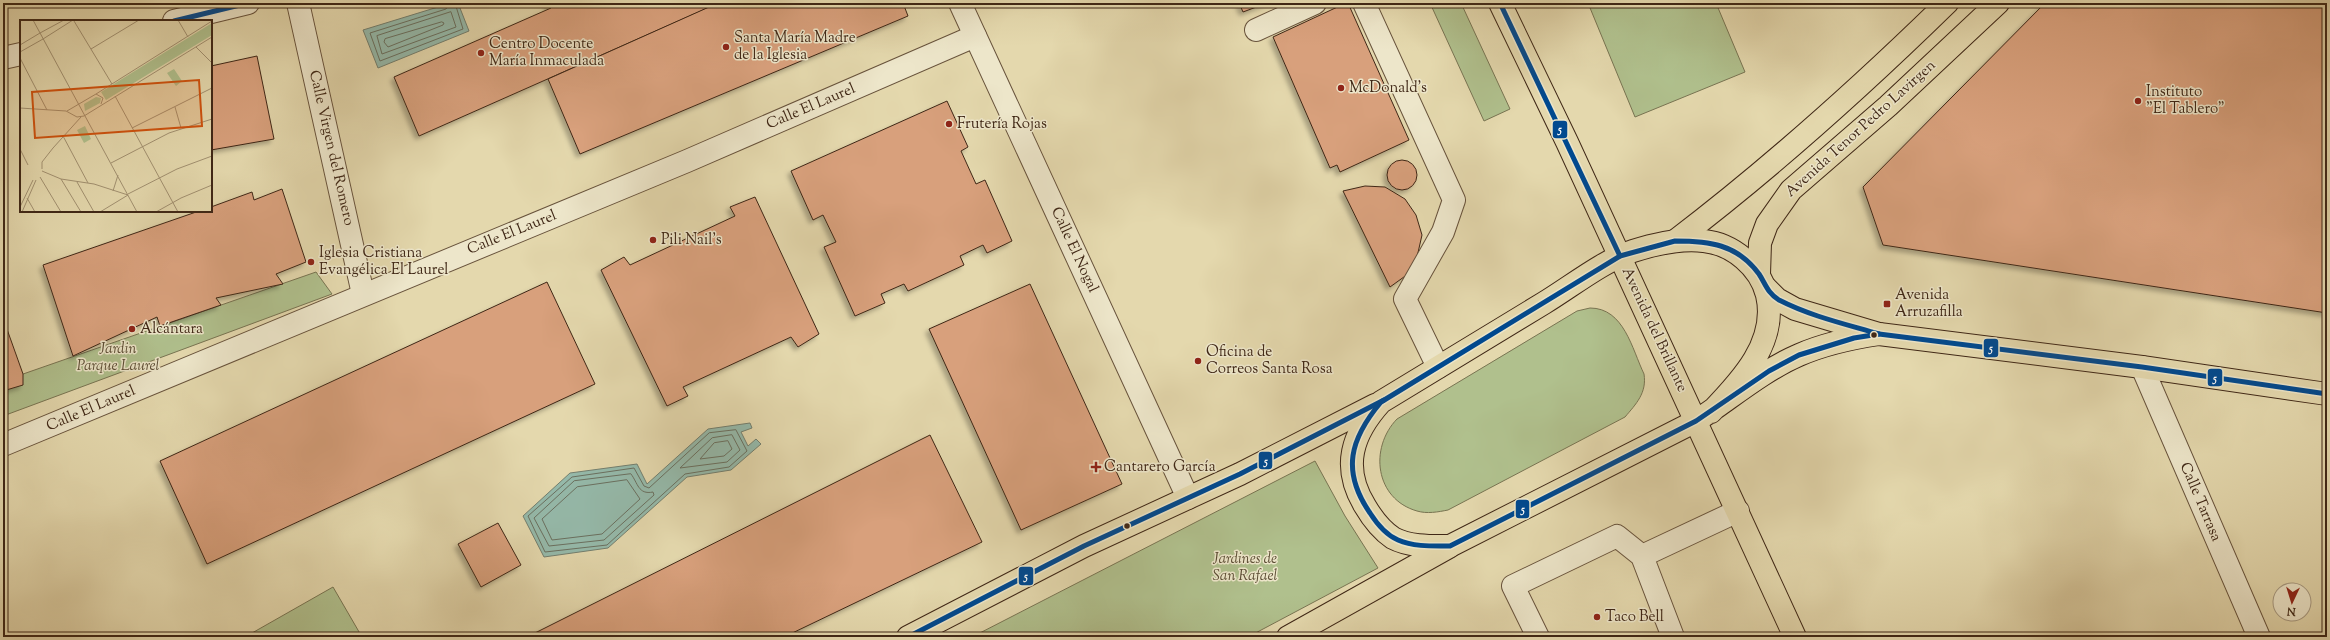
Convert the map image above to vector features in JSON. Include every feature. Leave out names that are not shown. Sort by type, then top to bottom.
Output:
[{"type":"main road","name":"Avenida del Brillante","points":[[1500,3],[1620,256],[1704,416],[1738,511],[1795,637]]},
{"type":"main road","points":[[1675,241],[1726,202],[1855,92],[1946,3]]},
{"type":"main road","name":"Avenida Tenor Pedro Lavirgen","points":[[1704,416],[1738,384],[1752,364],[1762,344],[1768,325],[1770,306],[1762,281],[1758,258],[1760,243],[1767,224],[1791,190],[1888,106],[1998,3]]},
{"type":"main road","points":[[908,637],[1084,546],[1240,474],[1381,402],[1620,256],[1675,241],[1705,241],[1726,247],[1746,260],[1776,299],[1795,309],[1879,334],[2142,367],[2327,394]]},
{"type":"main road","points":[[1288,637],[1450,546],[1704,416],[1769,371],[1800,355],[1854,338],[1879,334]]},
{"type":"main road","points":[[1381,402],[1367,417],[1352,451],[1351,470],[1354,487],[1370,516],[1394,538],[1411,544],[1450,546]]},
{"type":"street","points":[[178,20],[248,3]]},
{"type":"street","name":"Calle Virgen del Romero","points":[[298,3],[363,294]]},
{"type":"street","name":"Calle El Nogal","points":[[960,3],[1188,498]]},
{"type":"street","points":[[1256,30],[1314,3]]},
{"type":"street","points":[[1364,3],[1454,200],[1444,232],[1405,299],[1438,367]]},
{"type":"street","name":"Calle El Laurel","points":[[3,444],[71,418],[363,294],[687,160],[975,36]]},
{"type":"street","points":[[3,58],[20,54]]},
{"type":"street","name":"Calle Tarrasa","points":[[2142,367],[2259,637]]},
{"type":"street","points":[[1642,556],[1738,511]]},
{"type":"street","points":[[1538,637],[1513,586],[1617,536],[1642,556],[1673,637]]},
{"type":"green space","points":[[1430,3],[1461,3],[1510,109],[1484,121]]},
{"type":"green space","points":[[1588,3],[1716,3],[1745,72],[1635,117]]},
{"type":"green space","name":"Jardin Parque Laurel","points":[[316,272],[332,294],[3,416],[3,381]]},
{"type":"green space","points":[[1590,308],[1602,310],[1619,322],[1631,342],[1644,374],[1644,387],[1640,398],[1625,417],[1448,510],[1429,513],[1417,511],[1403,505],[1392,496],[1385,484],[1381,471],[1380,458],[1382,444],[1388,431],[1397,419],[1577,311]]},
{"type":"green space","name":"Jardines de San Rafael","points":[[1315,461],[1345,516],[1378,568],[1248,637],[972,637]]},
{"type":"green space","points":[[333,587],[362,637],[245,637]]},
{"type":"water","points":[[451,3],[458,3],[469,31],[378,68],[363,30]]},
{"type":"water","points":[[750,423],[752,428],[741,432],[748,446],[756,439],[761,444],[731,470],[687,477],[608,548],[544,557],[523,516],[570,473],[637,464],[647,484],[708,429]]},
{"type":"building","points":[[546,3],[719,3],[419,136],[394,77],[551,8]]},
{"type":"building","name":"Santa María Madre de la Iglesia","points":[[718,3],[903,3],[908,16],[580,154],[548,79]]},
{"type":"building","points":[[1239,3],[1267,3],[1243,12]]},
{"type":"building","name":"McDonald's","points":[[1348,3],[1409,140],[1340,172],[1337,165],[1330,168],[1273,37]]},
{"type":"building","name":"Instituto \"El Tablero\"","points":[[2045,3],[2327,3],[2327,313],[1883,245],[1863,187]]},
{"type":"building","points":[[257,56],[274,139],[212,150],[212,66]]},
{"type":"building","points":[[947,101],[968,147],[961,151],[976,184],[985,180],[1012,241],[987,253],[983,245],[960,256],[964,265],[908,291],[904,284],[881,294],[885,303],[855,316],[824,247],[836,242],[823,215],[813,220],[791,171]]},
{"type":"building","points":[[1402,160],[1413,164],[1417,175],[1413,186],[1402,190],[1391,186],[1387,175],[1391,164]]},
{"type":"building","points":[[1365,186],[1385,187],[1405,199],[1416,215],[1422,235],[1417,257],[1408,274],[1390,287],[1343,191]]},
{"type":"building","points":[[282,189],[306,262],[276,274],[283,284],[216,298],[221,305],[160,326],[157,317],[73,356],[43,265],[196,212],[212,212],[212,207],[252,192],[254,200]]},
{"type":"building","points":[[755,197],[819,334],[798,347],[791,337],[683,387],[688,396],[667,406],[601,270],[624,257],[630,265],[735,216],[730,207]]},
{"type":"building","points":[[547,282],[595,384],[207,564],[160,461]]},
{"type":"building","points":[[1030,284],[1122,484],[1021,530],[929,329]]},
{"type":"building","points":[[3,318],[23,374],[23,385],[3,391]]},
{"type":"building","points":[[930,435],[982,542],[784,637],[527,637]]},
{"type":"building","points":[[498,523],[521,565],[481,587],[458,544]]},
{"type":"transit line","name":"5","points":[[178,20],[248,3]]},
{"type":"transit line","name":"5","points":[[1500,3],[1620,256]]},
{"type":"transit line","name":"5","points":[[1675,241],[1699,242],[1722,246],[1732,250],[1741,256],[1759,274],[1769,292],[1775,298],[1815,315],[1879,334],[1854,338],[1799,355],[1769,371],[1696,421],[1450,546],[1424,546],[1410,544],[1394,538],[1382,529],[1361,498],[1355,483],[1353,469],[1353,456],[1356,442],[1370,416],[1381,402],[1620,256],[1675,241]]},
{"type":"transit line","name":"5","points":[[1879,334],[2142,367],[2327,394]]},
{"type":"transit line","name":"5","points":[[908,637],[1084,546],[1240,474],[1384,400]]},
{"type":"place","name":"Santa María Madre de la Iglesia","points":[[726,47]]},
{"type":"place","name":"Centro Docente María Inmaculada","points":[[481,53]]},
{"type":"place","name":"McDonald's","points":[[1341,88]]},
{"type":"place","name":"Instituto \"El Tablero\"","points":[[2138,101]]},
{"type":"place","name":"Frutería Rojas","points":[[949,124]]},
{"type":"place","name":"Pili Nail's","points":[[653,240]]},
{"type":"place","name":"Iglesia Cristiana Evangélica El Laurel","points":[[311,262]]},
{"type":"place","name":"Avenida Arruzafilla","points":[[1887,304]]},
{"type":"place","name":"Alcántara","points":[[132,329]]},
{"type":"place","name":"Oficina de Correos Santa Rosa","points":[[1198,361]]},
{"type":"place","name":"Cantarero García","points":[[1096,467]]},
{"type":"place","name":"Taco Bell","points":[[1597,617]]}]
